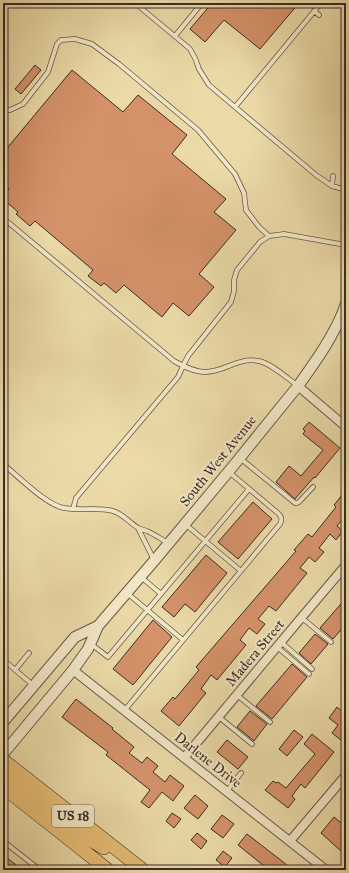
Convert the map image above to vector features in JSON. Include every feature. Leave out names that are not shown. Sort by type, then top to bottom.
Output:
[{"type":"main road","name":"US 18","points":[[3,760],[143,870]]},
{"type":"main road","points":[[3,776],[80,834],[143,870]]},
{"type":"main road","name":"US 18","points":[[3,787],[108,870]]},
{"type":"street","name":"South West Avenue","points":[[3,754],[73,670],[88,649],[98,626],[154,561],[298,386],[344,317],[346,304]]},
{"type":"street","points":[[298,386],[346,427]]},
{"type":"street","name":"Madera Street","points":[[184,758],[301,617],[346,566]]},
{"type":"street","name":"South West Avenue","points":[[3,722],[75,637],[98,626]]},
{"type":"street","name":"Darlene Drive","points":[[73,670],[326,870]]},
{"type":"street","points":[[290,841],[346,775]]},
{"type":"lane","points":[[136,3],[190,49],[199,69],[209,85],[316,175],[332,186],[346,190]]},
{"type":"lane","points":[[175,36],[202,3]]},
{"type":"lane","points":[[235,107],[321,3]]},
{"type":"lane","points":[[314,11],[319,15]]},
{"type":"lane","points":[[297,32],[302,35]]},
{"type":"lane","points":[[3,112],[22,104],[48,72],[57,44],[61,40],[75,39],[92,44],[119,64],[198,130],[235,174],[244,194],[246,210],[259,227],[269,236]]},
{"type":"lane","points":[[281,51],[286,55]]},
{"type":"lane","points":[[265,71],[269,74]]},
{"type":"lane","points":[[248,90],[253,94]]},
{"type":"lane","points":[[332,186],[333,176]]},
{"type":"lane","points":[[3,218],[165,354],[182,366],[205,372],[216,371],[240,361],[260,361],[269,365],[298,386]]},
{"type":"lane","points":[[74,509],[76,498],[178,377],[188,356],[230,302],[234,291],[234,280],[237,270],[260,242],[269,236],[284,234],[346,246]]},
{"type":"lane","points":[[240,457],[264,475],[294,503],[302,500],[313,487]]},
{"type":"lane","points":[[3,464],[43,498],[62,508],[94,509],[114,512],[126,518],[138,528],[168,544]]},
{"type":"lane","points":[[124,711],[282,521],[279,514],[228,472]]},
{"type":"lane","points":[[90,644],[108,657],[249,489]]},
{"type":"lane","points":[[185,523],[241,571]]},
{"type":"lane","points":[[138,528],[154,561]]},
{"type":"lane","points":[[141,576],[161,594]]},
{"type":"lane","points":[[127,592],[183,640]]},
{"type":"lane","points":[[301,617],[330,642]]},
{"type":"lane","points":[[279,645],[312,670]]},
{"type":"lane","points":[[279,645],[309,674]]},
{"type":"lane","points":[[15,670],[29,653]]},
{"type":"lane","points":[[6,662],[34,686]]},
{"type":"lane","points":[[237,694],[270,722]]},
{"type":"lane","points":[[218,717],[252,744]]},
{"type":"lane","points":[[227,791],[241,773]]},
{"type":"lane","points":[[3,841],[40,870]]},
{"type":"building","points":[[212,3],[299,3],[260,49],[224,20],[205,42],[190,29]]},
{"type":"building","points":[[35,65],[41,70],[21,94],[15,89]]},
{"type":"building","points":[[72,70],[123,112],[138,95],[187,135],[172,154],[226,199],[214,212],[236,230],[199,274],[214,287],[189,316],[173,303],[162,317],[124,285],[116,293],[104,283],[101,286],[88,276],[93,270],[35,221],[30,226],[16,214],[18,212],[3,199],[3,196],[9,189],[3,184],[3,153]]},
{"type":"building","points":[[309,422],[340,448],[295,499],[276,482],[289,466],[301,476],[323,450],[303,434],[305,431],[303,429]]},
{"type":"building","points":[[346,490],[346,515],[337,526],[343,531],[336,540],[330,534],[319,548],[324,552],[315,562],[309,557],[300,568],[307,573],[276,611],[269,606],[258,619],[265,624],[257,634],[249,628],[240,640],[246,645],[217,680],[211,675],[201,689],[206,693],[179,726],[161,711],[173,697],[175,699],[199,670],[196,667],[296,551],[294,550],[308,534],[312,537],[336,507],[334,505]]},
{"type":"building","points":[[253,502],[272,519],[238,559],[218,542]]},
{"type":"building","points":[[206,555],[227,573],[195,612],[185,604],[174,617],[162,607]]},
{"type":"building","points":[[346,598],[346,624],[333,639],[320,628]]},
{"type":"building","points":[[153,620],[172,637],[133,685],[113,669]]},
{"type":"building","points":[[315,634],[328,644],[311,664],[299,653]]},
{"type":"building","points":[[292,664],[307,677],[272,719],[256,706]]},
{"type":"building","points":[[76,699],[113,728],[112,729],[134,747],[129,753],[142,763],[147,757],[158,766],[153,772],[165,782],[170,775],[184,786],[173,801],[162,792],[149,808],[141,802],[150,790],[106,755],[108,752],[62,717]]},
{"type":"building","points":[[337,707],[346,715],[346,737],[342,741],[332,733],[338,725],[329,718]]},
{"type":"building","points":[[250,711],[267,724],[254,741],[237,727]]},
{"type":"building","points":[[294,730],[303,737],[287,756],[279,749]]},
{"type":"building","points":[[312,734],[334,752],[305,788],[301,784],[292,796],[295,799],[288,808],[265,790],[273,781],[276,783],[278,782],[286,788],[315,754],[304,744]]},
{"type":"building","points":[[227,740],[248,757],[238,769],[217,752]]},
{"type":"building","points":[[195,795],[208,806],[198,819],[184,808]]},
{"type":"building","points":[[172,813],[181,819],[174,828],[166,821]]},
{"type":"building","points":[[222,815],[234,824],[223,838],[211,829]]},
{"type":"building","points":[[334,817],[346,827],[346,846],[341,851],[321,833]]},
{"type":"building","points":[[197,833],[207,841],[201,849],[191,840]]},
{"type":"building","points":[[247,834],[287,865],[283,870],[269,870],[238,845]]},
{"type":"building","points":[[223,851],[232,858],[225,867],[216,860]]},
{"type":"building","points":[[3,855],[23,870],[3,870]]},
{"type":"railway","points":[[3,8],[7,3]]}]
